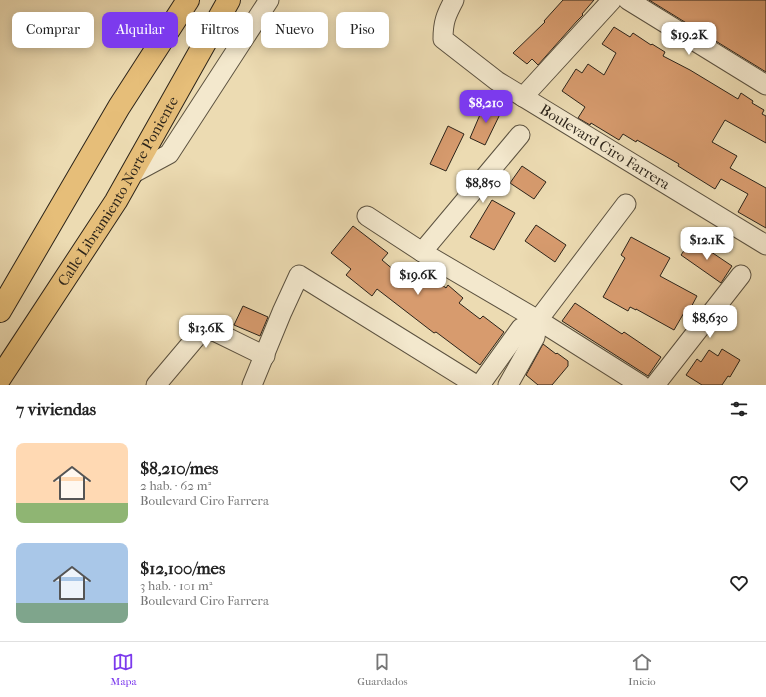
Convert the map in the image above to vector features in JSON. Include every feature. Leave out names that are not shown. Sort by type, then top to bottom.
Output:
[{"type":"highway","points":[[0,311],[120,107],[188,0]]},
{"type":"highway","name":"Calle Libramiento Norte Poniente","points":[[0,378],[116,201],[229,0]]},
{"type":"street","points":[[130,175],[170,154],[269,0]]},
{"type":"street","name":"Boulevard Ciro Farrera","points":[[454,0],[445,16],[443,39],[497,81],[766,246]]},
{"type":"street","points":[[524,97],[612,0]]},
{"type":"street","points":[[628,0],[766,85]]},
{"type":"street","points":[[422,252],[520,135]]},
{"type":"street","points":[[508,385],[535,337],[538,320],[626,204]]},
{"type":"street","points":[[367,216],[422,252],[538,320],[641,385]]},
{"type":"street","points":[[252,385],[299,275],[476,385]]},
{"type":"street","points":[[655,385],[741,275]]},
{"type":"street","points":[[480,385],[521,328],[538,320]]},
{"type":"street","points":[[156,385],[198,334],[207,330],[216,332],[265,356]]},
{"type":"building","points":[[563,0],[594,0],[582,14],[583,15],[538,65],[532,59],[527,64],[513,53],[545,22],[544,21]]},
{"type":"building","points":[[649,0],[766,0],[766,72]]},
{"type":"building","points":[[614,27],[630,37],[633,33],[665,52],[663,56],[690,70],[738,99],[741,93],[753,101],[752,103],[764,110],[762,114],[766,116],[766,143],[725,120],[712,142],[737,156],[730,168],[766,188],[766,228],[738,212],[748,194],[721,179],[715,189],[678,166],[679,164],[637,140],[636,142],[623,134],[619,140],[591,123],[590,125],[578,118],[585,107],[562,91],[576,69],[582,73],[588,64],[604,75],[616,53],[602,44]]},
{"type":"building","points":[[485,103],[502,110],[485,145],[470,138]]},
{"type":"building","points":[[448,126],[464,134],[446,171],[430,164]]},
{"type":"building","points":[[522,166],[546,182],[534,199],[510,183]]},
{"type":"building","points":[[492,200],[515,213],[494,250],[470,237]]},
{"type":"building","points":[[536,225],[566,245],[555,262],[525,241]]},
{"type":"building","points":[[353,226],[388,253],[382,260],[402,277],[414,263],[446,288],[448,285],[463,298],[459,303],[480,319],[483,316],[504,332],[480,365],[436,332],[434,333],[377,289],[372,296],[346,275],[351,269],[331,253]]},
{"type":"building","points":[[631,237],[670,258],[660,276],[697,296],[688,313],[685,311],[674,330],[636,309],[630,307],[628,311],[603,297],[625,258],[621,255]]},
{"type":"building","points":[[692,239],[732,266],[721,283],[681,255]]},
{"type":"building","points":[[575,303],[622,334],[624,332],[661,357],[648,376],[562,321]]},
{"type":"building","points":[[243,306],[268,317],[260,336],[234,325]]},
{"type":"building","points":[[543,344],[568,361],[568,366],[552,385],[538,385],[526,375]]},
{"type":"building","points":[[722,349],[740,360],[730,377],[728,376],[722,385],[702,385],[686,375],[697,359],[701,362],[709,350],[718,356]]}]
